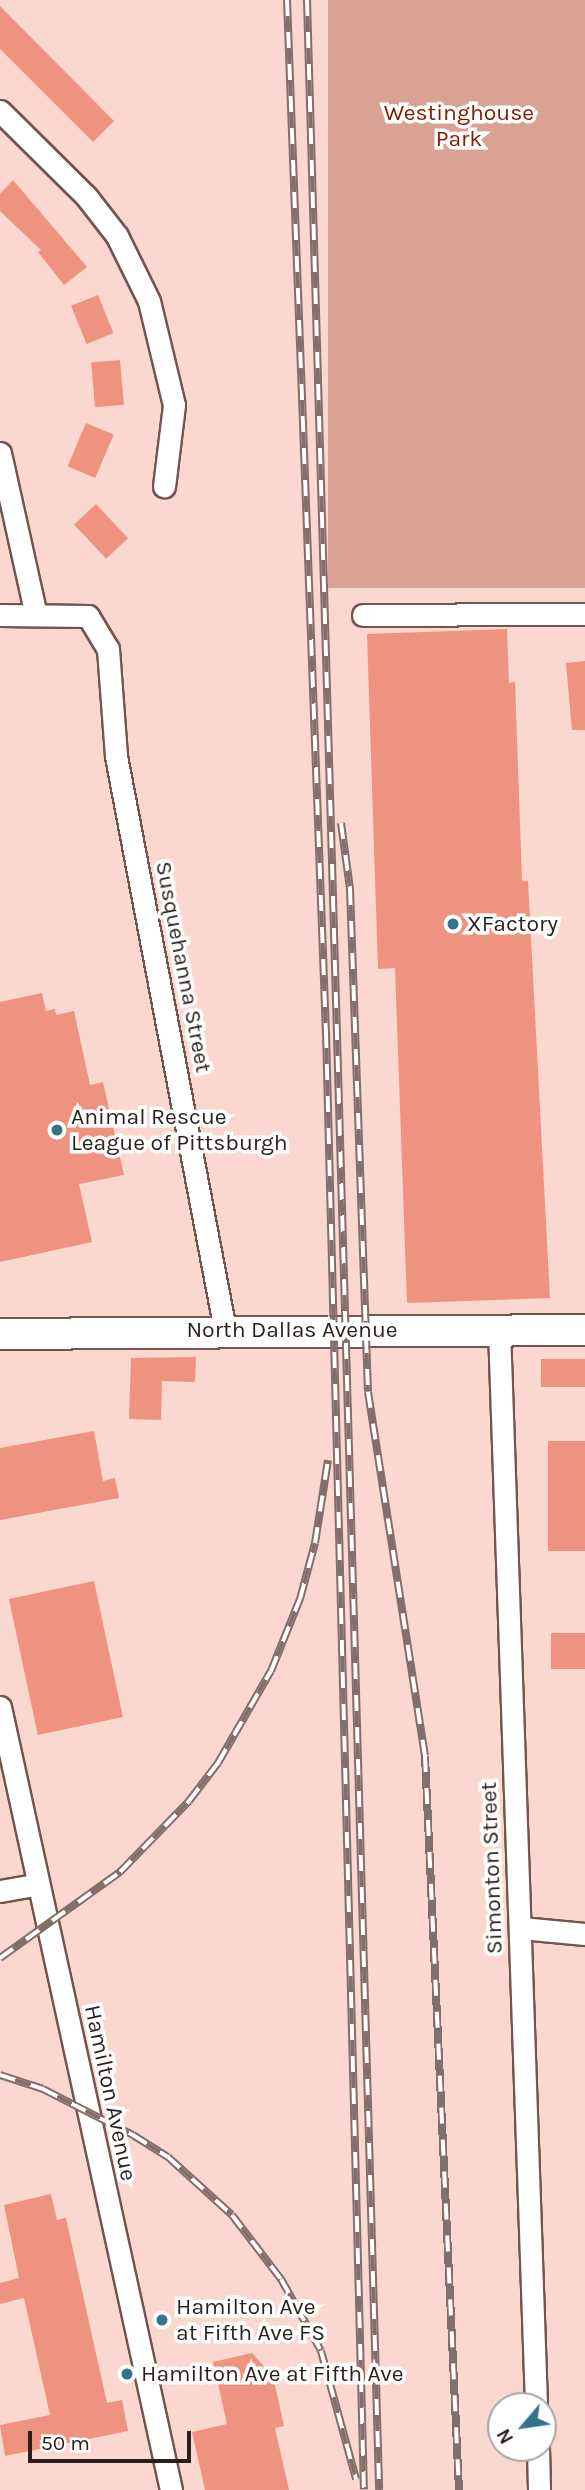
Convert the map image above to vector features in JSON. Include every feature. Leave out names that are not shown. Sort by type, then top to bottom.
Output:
[{"type":"main road","name":"North Dallas Avenue","points":[[0,1334],[225,1330],[585,1330]]},
{"type":"street","points":[[0,111],[86,196],[117,236],[149,301],[174,404],[164,486]]},
{"type":"street","points":[[0,453],[36,615],[0,615]]},
{"type":"street","points":[[363,615],[585,614]]},
{"type":"street","name":"Susquehanna Street","points":[[36,615],[88,616],[108,649],[116,756],[225,1330]]},
{"type":"street","name":"Simonton Street","points":[[499,1329],[536,2392]]},
{"type":"street","name":"Hamilton Avenue","points":[[0,1707],[171,2490]]},
{"type":"street","points":[[0,1891],[38,1884]]},
{"type":"street","points":[[521,1928],[585,1934]]},
{"type":"street","points":[[538,2462],[539,2490]]},
{"type":"green space","name":"Westinghouse Park","points":[[328,0],[585,0],[585,588],[328,588]]},
{"type":"building","points":[[0,6],[114,121],[93,142],[0,49]]},
{"type":"building","points":[[13,180],[87,267],[64,285],[38,252],[41,250],[0,211],[0,194]]},
{"type":"building","points":[[98,295],[113,333],[86,344],[71,306]]},
{"type":"building","points":[[120,360],[124,405],[95,407],[91,363]]},
{"type":"building","points":[[86,423],[114,435],[95,478],[68,466]]},
{"type":"building","points":[[96,504],[128,538],[106,559],[74,524]]},
{"type":"building","name":"XFactory","points":[[507,629],[509,683],[515,682],[522,881],[528,881],[550,1298],[407,1303],[395,968],[378,969],[367,634]]},
{"type":"building","points":[[585,661],[585,730],[572,730],[566,663]]},
{"type":"building","name":"Animal Rescue League of Pittsburgh","points":[[42,993],[46,1011],[55,1009],[56,1015],[74,1011],[90,1085],[103,1082],[124,1175],[79,1184],[92,1242],[0,1262],[0,1002]]},
{"type":"building","points":[[196,1357],[195,1382],[162,1381],[161,1420],[129,1419],[131,1358]]},
{"type":"building","points":[[541,1359],[585,1359],[585,1387],[541,1387]]},
{"type":"building","points":[[94,1431],[103,1481],[115,1478],[119,1498],[0,1520],[0,1448]]},
{"type":"building","points":[[548,1441],[585,1441],[585,1551],[548,1551]]},
{"type":"building","points":[[94,1581],[123,1717],[38,1735],[9,1599]]},
{"type":"building","points":[[551,1633],[585,1633],[585,1669],[551,1669]]},
{"type":"building","points":[[51,2194],[57,2220],[66,2218],[107,2403],[122,2400],[128,2431],[5,2456],[0,2425],[50,2415],[24,2298],[0,2304],[0,2283],[19,2278],[4,2205]]},
{"type":"building","points":[[252,2353],[273,2376],[284,2426],[275,2428],[289,2490],[205,2490],[192,2432],[227,2424],[213,2362]]},
{"type":"railway","points":[[287,0],[326,1032],[364,2490]]},
{"type":"railway","points":[[307,0],[379,2490]]},
{"type":"railway","points":[[341,823],[350,889],[368,1392],[425,1756],[459,2490]]},
{"type":"railway","points":[[0,1958],[120,1872],[189,1801],[218,1763],[271,1671],[300,1599],[315,1543],[328,1460]]},
{"type":"railway","points":[[0,2075],[43,2089],[133,2135],[168,2157],[232,2215],[281,2279],[321,2351],[356,2479]]},
{"type":"place","name":"XFactory","points":[[453,924]]},
{"type":"place","name":"Animal Rescue League of Pittsburgh","points":[[57,1130]]},
{"type":"place","name":"Hamilton Ave at Fifth Ave FS","points":[[162,2320]]},
{"type":"place","name":"Hamilton Ave at Fifth Ave","points":[[127,2374]]}]
